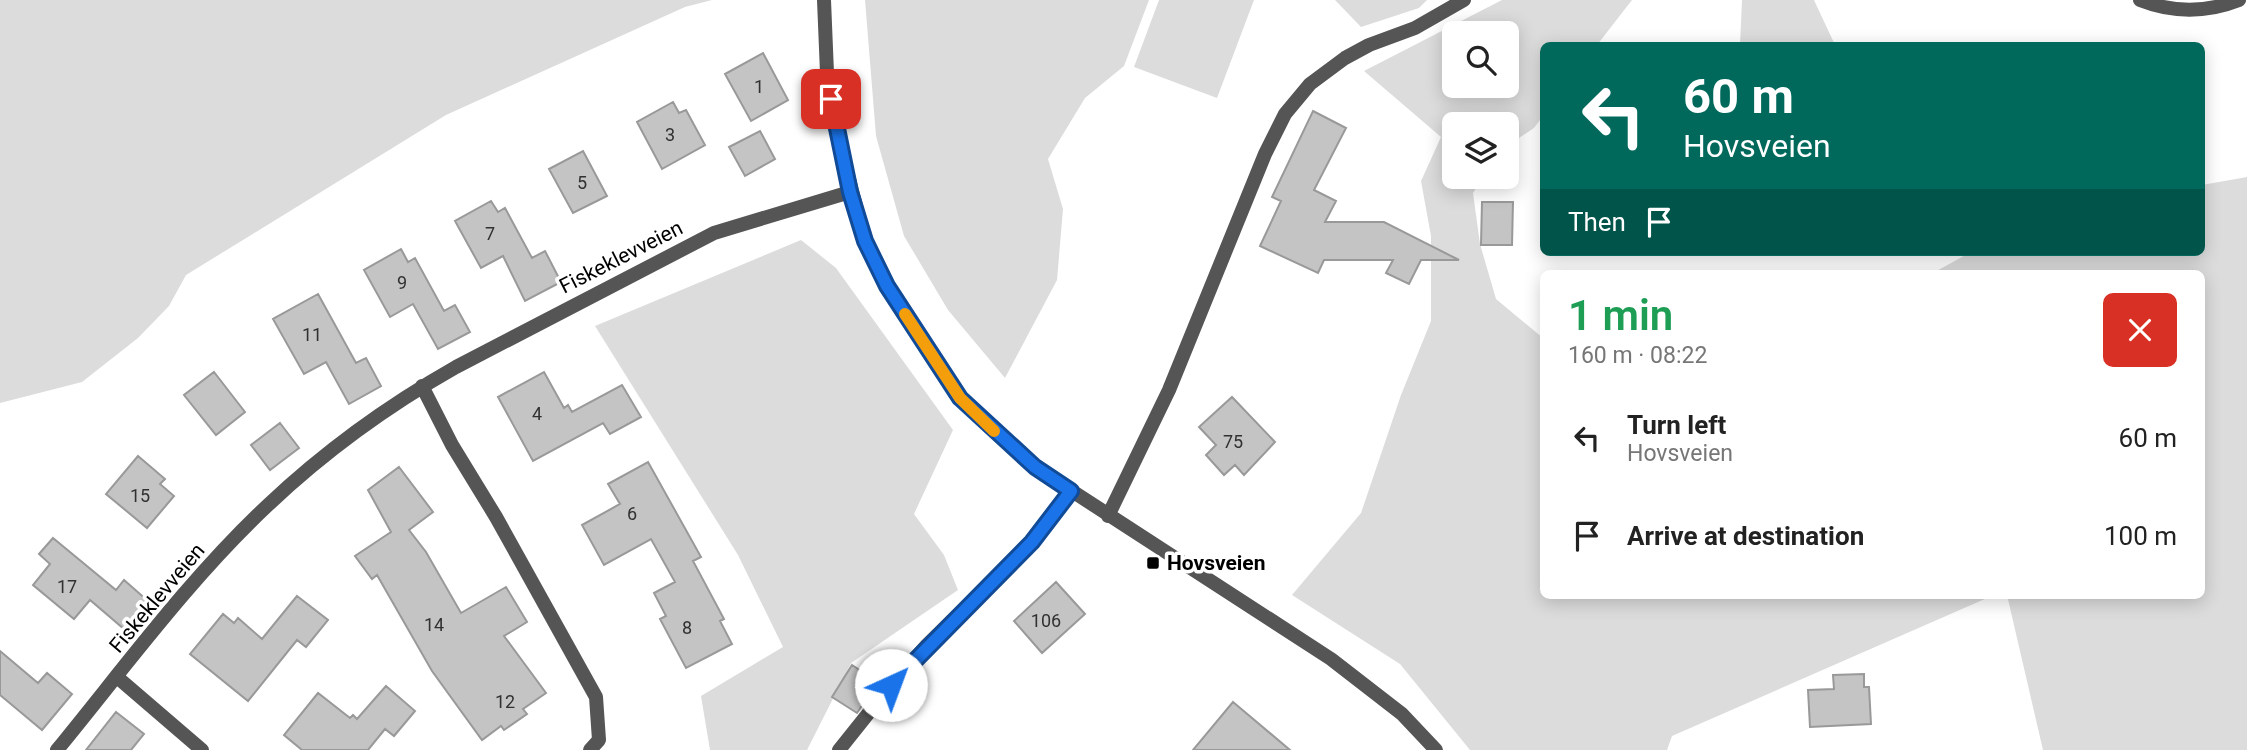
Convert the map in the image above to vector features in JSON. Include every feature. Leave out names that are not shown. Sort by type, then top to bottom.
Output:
[{"type":"street","points":[[824,0],[827,73],[835,125],[850,192],[865,241],[887,286],[960,398],[1035,467],[1331,659],[1402,714],[1436,750]]},
{"type":"street","points":[[1108,516],[1168,390],[1265,154],[1285,114],[1310,84],[1345,58],[1369,45],[1415,29],[1464,0]]},
{"type":"street","points":[[2140,0],[2191,12],[2221,7],[2239,0]]},
{"type":"street","name":"Fiskeklevveien","points":[[57,750],[201,576],[267,506],[346,440],[422,386],[714,233],[850,192]]},
{"type":"street","points":[[422,386],[452,445],[496,517],[596,696],[599,740],[590,750]]},
{"type":"street","points":[[839,750],[927,645],[1032,542],[1071,491]]},
{"type":"street","name":"Fiskeklevveien","points":[[117,677],[202,750]]},
{"type":"shaded area","points":[[0,0],[712,0],[685,7],[446,115],[186,275],[169,306],[138,338],[82,382],[0,403]]},
{"type":"shaded area","points":[[865,0],[1149,0],[1124,66],[1085,98],[1048,159],[1063,209],[1057,280],[1005,378],[948,310],[904,236],[876,136]]},
{"type":"shaded area","points":[[1159,0],[1254,0],[1217,98],[1134,67]]},
{"type":"shaded area","points":[[1335,0],[1427,0],[1419,8],[1361,27]]},
{"type":"shaded area","points":[[1502,0],[1632,0],[1599,42],[1540,42],[1540,120],[1534,128],[1519,138],[1519,112],[1442,112],[1442,189],[1476,189],[1473,193],[1480,244],[1496,299],[1540,336],[1540,599],[1985,599],[1672,736],[1667,750],[1470,750],[1400,664],[1292,595],[1361,513],[1401,395],[1431,321],[1431,236],[1421,181],[1441,137],[1364,71],[1442,31],[1442,98],[1519,98],[1519,21],[1461,21]]},
{"type":"shaded area","points":[[1742,0],[1814,0],[1834,42],[1740,42]]},
{"type":"shaded area","points":[[2247,177],[2247,750],[2043,750],[2008,599],[2205,599],[2205,270],[1938,270],[1964,256],[2205,256],[2205,184]]},
{"type":"shaded area","points":[[801,240],[836,268],[953,430],[914,514],[944,555],[958,590],[851,663],[807,750],[710,750],[701,696],[783,647],[738,555],[595,326]]},
{"type":"building","points":[[763,53],[788,100],[751,121],[725,74]]},
{"type":"building","points":[[673,102],[679,113],[686,110],[705,145],[662,169],[637,122]]},
{"type":"building","points":[[1313,111],[1346,128],[1314,190],[1336,201],[1325,222],[1384,222],[1459,260],[1421,260],[1409,284],[1386,273],[1393,260],[1324,260],[1318,273],[1260,246],[1281,201],[1272,197]]},
{"type":"building","points":[[760,131],[775,159],[745,176],[729,147]]},
{"type":"building","points":[[583,151],[607,196],[573,213],[549,169]]},
{"type":"building","points":[[491,201],[498,212],[505,208],[532,258],[545,251],[561,282],[525,301],[503,256],[481,268],[455,221]]},
{"type":"building","points":[[1482,202],[1513,202],[1512,245],[1481,245]]},
{"type":"building","points":[[401,249],[408,262],[415,258],[444,311],[455,305],[470,332],[438,349],[413,304],[390,317],[364,270]]},
{"type":"building","points":[[318,294],[356,363],[366,358],[381,386],[349,404],[326,362],[304,374],[273,319]]},
{"type":"building","points":[[214,372],[245,412],[216,435],[184,395]]},
{"type":"building","points":[[544,372],[564,408],[568,405],[572,412],[622,385],[641,417],[610,434],[603,423],[533,461],[498,397]]},
{"type":"building","points":[[1232,397],[1275,442],[1244,475],[1235,465],[1224,475],[1206,455],[1216,445],[1199,427]]},
{"type":"building","points":[[280,423],[299,448],[270,470],[251,445]]},
{"type":"building","points":[[138,456],[165,479],[160,484],[174,496],[147,528],[106,494]]},
{"type":"building","points":[[648,462],[701,557],[693,561],[724,619],[720,621],[732,644],[686,668],[660,619],[666,616],[654,593],[675,582],[651,539],[604,565],[582,525],[620,504],[608,484]]},
{"type":"building","points":[[399,467],[433,512],[409,530],[426,552],[461,613],[506,587],[527,622],[504,636],[546,693],[523,709],[527,714],[504,730],[501,726],[482,740],[432,671],[377,575],[372,579],[355,556],[391,532],[368,490]]},
{"type":"building","points":[[53,538],[116,590],[124,580],[148,601],[124,629],[90,600],[74,619],[33,585],[50,564],[39,554]]},
{"type":"building","points":[[1056,582],[1085,614],[1042,653],[1014,621]]},
{"type":"building","points":[[297,596],[328,620],[306,647],[297,640],[248,701],[190,654],[223,614],[234,623],[238,618],[262,639]]},
{"type":"building","points":[[0,651],[38,683],[47,673],[72,694],[42,730],[0,695]]},
{"type":"building","points":[[852,665],[878,682],[857,713],[832,697]]},
{"type":"building","points":[[1864,674],[1864,687],[1869,687],[1871,724],[1810,727],[1808,690],[1834,689],[1833,675]]},
{"type":"building","points":[[386,686],[415,711],[394,736],[385,729],[368,750],[302,750],[284,735],[318,693],[350,718],[353,715],[357,719]]},
{"type":"building","points":[[1233,702],[1290,750],[1193,750]]},
{"type":"building","points":[[116,712],[144,734],[131,750],[86,750]]},
{"type":"slow traffic","points":[[905,314],[960,398],[994,431]]},
{"type":"place","name":"Hovsveien","points":[[1153,563]]},
{"type":"route","points":[[831,99],[850,192],[865,241],[887,286],[960,398],[1035,467],[1071,491],[1032,542],[927,645],[891,685]]}]
